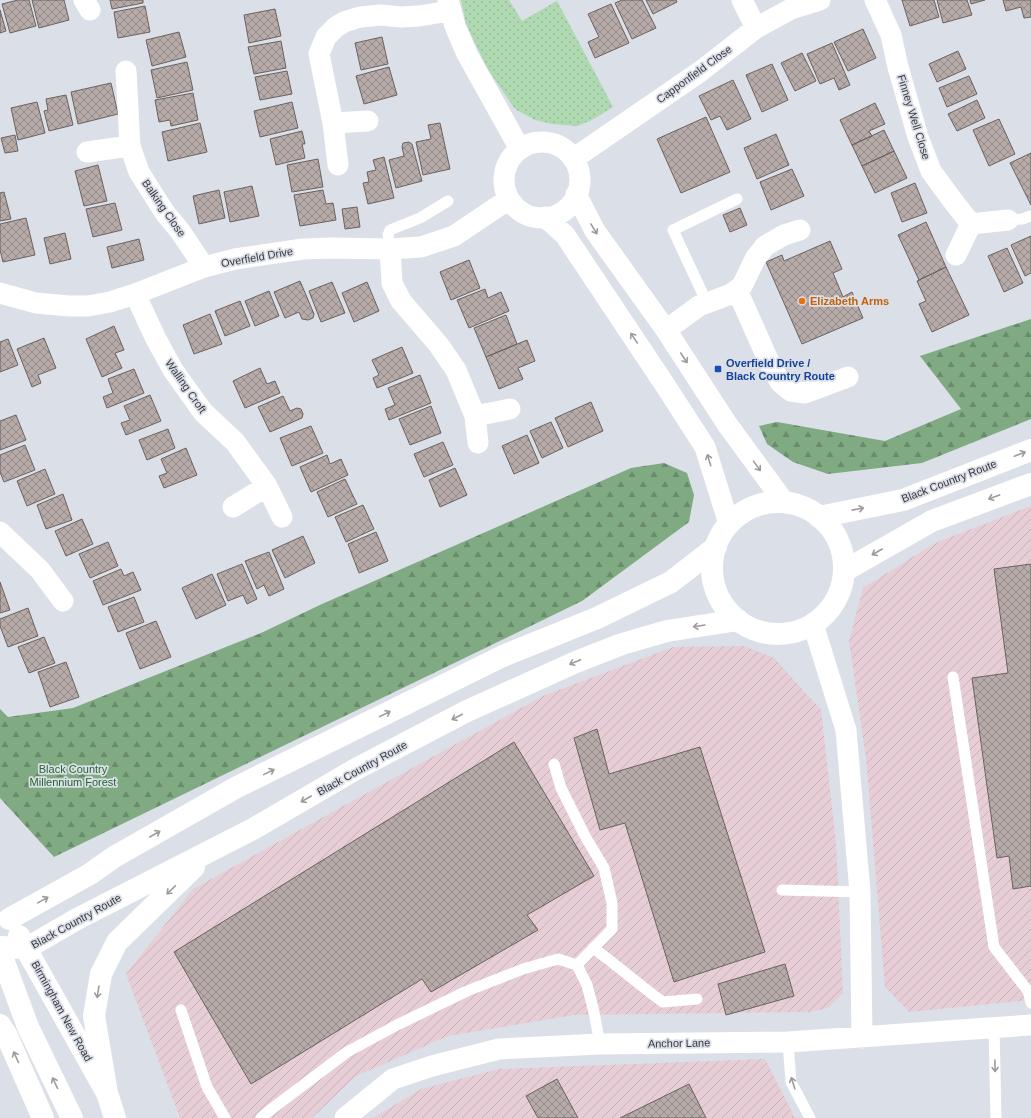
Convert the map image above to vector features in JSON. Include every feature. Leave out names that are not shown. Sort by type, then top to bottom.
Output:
[{"type":"highway","name":"Black Country Route","points":[[819,517],[903,500],[1031,450]]},
{"type":"highway","points":[[844,571],[932,521],[1031,484]]},
{"type":"highway","points":[[784,502],[799,506],[812,511],[819,517],[829,526],[837,538],[843,554],[844,571],[842,583],[834,602],[827,612],[812,624],[790,632],[775,633],[762,632],[752,628],[731,614],[721,601],[714,582],[712,570],[716,547],[720,536],[729,524],[738,516],[754,507],[771,503],[784,502]]},
{"type":"highway","points":[[3,921],[90,874],[114,858],[237,787],[503,656],[597,618],[672,582],[716,547]]},
{"type":"highway","name":"Black Country Route","points":[[0,947],[27,948],[77,919],[253,830],[356,769],[467,711],[576,662],[622,644],[667,631],[738,620]]},
{"type":"highway","points":[[107,1093],[94,1016],[101,974],[118,942],[209,853]]},
{"type":"highway","name":"Birmingham New Road","points":[[3,921],[27,948],[107,1093],[115,1118]]},
{"type":"highway","points":[[0,952],[28,1027],[72,1118]]},
{"type":"highway","points":[[0,1025],[6,1034],[42,1118]]},
{"type":"street","points":[[742,0],[756,28]]},
{"type":"street","name":"Capponfield Close","points":[[573,159],[701,71],[756,28],[791,9],[820,0]]},
{"type":"street","name":"Finney Well Close","points":[[874,0],[891,35],[898,67],[918,137],[931,171],[971,224]]},
{"type":"street","points":[[338,165],[333,123],[319,54],[326,37],[336,27],[344,22],[360,17],[381,15],[401,17],[419,16],[449,5],[467,54],[520,149]]},
{"type":"street","name":"Balking Close","points":[[126,71],[130,146],[139,172],[204,267]]},
{"type":"street","points":[[333,123],[368,121]]},
{"type":"street","points":[[536,142],[549,143],[562,148],[573,159],[579,179],[576,194],[572,203],[561,212],[545,217],[532,216],[515,207],[509,199],[505,192],[504,173],[510,159],[520,149],[528,144],[536,142]]},
{"type":"street","points":[[87,152],[130,146]]},
{"type":"street","points":[[576,194],[593,227],[666,330],[727,424],[784,502]]},
{"type":"street","name":"Overfield Drive","points":[[0,293],[36,303],[69,306],[99,304],[135,294],[204,267],[235,259],[303,249],[390,249],[421,247],[454,236],[509,199]]},
{"type":"street","points":[[545,217],[564,235],[705,447],[729,524]]},
{"type":"street","points":[[956,254],[971,224],[1008,220]]},
{"type":"street","points":[[666,330],[699,306],[731,294],[737,290],[742,286],[755,259],[765,246],[784,235],[800,230]]},
{"type":"street","points":[[390,249],[392,283],[401,301],[438,344],[456,370],[475,416],[478,443]]},
{"type":"street","points":[[737,290],[770,364],[780,382],[790,391],[805,393],[848,377]]},
{"type":"street","name":"Walling Croft","points":[[135,294],[156,339],[173,370],[203,412],[234,442],[267,486],[282,517]]},
{"type":"street","points":[[475,416],[510,409]]},
{"type":"street","points":[[233,507],[267,486]]},
{"type":"street","points":[[1,536],[40,570],[63,601]]},
{"type":"street","points":[[812,624],[846,730],[860,892],[862,1038]]},
{"type":"street","name":"Anchor Lane","points":[[345,1118],[393,1079],[432,1066],[499,1050],[600,1044],[788,1042],[1031,1025]]},
{"type":"lane","points":[[707,303],[673,230],[738,199]]},
{"type":"lane","points":[[390,249],[388,235],[390,230],[420,218],[448,201]]},
{"type":"lane","points":[[1008,220],[1022,219],[1031,216]]},
{"type":"lane","points":[[953,677],[994,947],[1028,991],[1031,1003]]},
{"type":"lane","points":[[554,764],[561,788],[585,836],[604,868],[612,903],[612,929],[577,966]]},
{"type":"lane","points":[[782,890],[860,892]]},
{"type":"lane","points":[[593,948],[613,962],[640,986],[663,1002],[697,999]]},
{"type":"lane","points":[[261,1118],[347,1052],[397,1025],[467,990],[523,969],[558,959],[577,966],[587,985],[600,1044]]},
{"type":"lane","points":[[181,1010],[207,1087],[225,1118]]},
{"type":"lane","points":[[994,1027],[996,1118]]},
{"type":"lane","points":[[788,1042],[791,1082],[810,1118]]},
{"type":"shaded area","points":[[1031,506],[1031,1000],[909,1012],[885,987],[866,758],[849,641],[863,588],[935,543]]},
{"type":"shaded area","points":[[744,646],[774,658],[821,710],[836,842],[843,993],[828,1008],[810,1012],[574,1015],[448,1036],[356,1076],[312,1118],[180,1118],[126,974],[193,889],[543,696],[673,647]]},
{"type":"shaded area","points":[[765,1059],[795,1118],[373,1118],[421,1089],[499,1069]]},
{"type":"green space","points":[[461,0],[509,0],[522,21],[557,1],[613,107],[592,120],[577,126],[552,124],[535,120],[515,109],[487,68],[466,24]]},
{"type":"green space","points":[[1031,319],[1031,419],[922,463],[828,474],[793,462],[767,444],[759,426],[777,422],[885,441],[961,409],[920,356]]},
{"type":"green space","name":"Black Country Millennium Forest","points":[[664,463],[687,473],[694,495],[689,522],[582,601],[54,857],[0,798],[0,709],[8,717],[73,708],[261,633],[322,604],[631,468]]},
{"type":"building","points":[[18,0],[29,0],[36,26],[10,33],[2,4]]},
{"type":"building","points":[[32,0],[64,0],[69,20],[39,28]]},
{"type":"building","points":[[110,0],[143,0],[143,3],[112,9]]},
{"type":"building","points":[[622,0],[642,0],[656,28],[632,39],[615,3]]},
{"type":"building","points":[[646,0],[676,0],[677,2],[653,14]]},
{"type":"building","points":[[902,0],[934,0],[939,17],[910,26]]},
{"type":"building","points":[[937,0],[967,0],[972,15],[943,23]]},
{"type":"building","points":[[970,0],[985,0],[971,4]]},
{"type":"building","points":[[1003,0],[1031,0],[1031,17],[1024,18],[1021,7],[1006,11]]},
{"type":"building","points":[[611,4],[629,43],[595,58],[588,42],[599,37],[588,14]]},
{"type":"building","points":[[145,6],[150,32],[118,38],[114,12]]},
{"type":"building","points":[[275,9],[281,36],[249,43],[244,15]]},
{"type":"building","points":[[0,10],[6,31],[0,33]]},
{"type":"building","points":[[863,29],[876,58],[848,71],[834,42]]},
{"type":"building","points":[[179,32],[186,57],[152,66],[146,40]]},
{"type":"building","points":[[382,37],[388,64],[361,70],[355,43]]},
{"type":"building","points":[[281,41],[286,68],[254,74],[248,47]]},
{"type":"building","points":[[832,43],[850,85],[839,90],[834,78],[820,84],[807,54]]},
{"type":"building","points":[[958,51],[966,69],[937,82],[929,64]]},
{"type":"building","points":[[802,53],[816,81],[795,91],[781,63]]},
{"type":"building","points":[[187,62],[193,90],[157,98],[151,70]]},
{"type":"building","points":[[772,64],[788,100],[762,112],[746,75]]},
{"type":"building","points":[[389,67],[397,95],[364,104],[356,76]]},
{"type":"building","points":[[287,71],[292,94],[260,100],[255,77]]},
{"type":"building","points":[[969,76],[977,94],[947,107],[939,88]]},
{"type":"building","points":[[733,80],[751,119],[727,130],[720,116],[711,120],[699,96]]},
{"type":"building","points":[[111,83],[118,114],[78,124],[71,92]]},
{"type":"building","points":[[193,93],[198,120],[171,126],[170,120],[159,122],[155,100]]},
{"type":"building","points":[[66,95],[73,125],[49,131],[44,111],[48,110],[46,99]]},
{"type":"building","points":[[977,100],[985,118],[957,131],[948,114]]},
{"type":"building","points":[[37,102],[45,133],[18,140],[11,108]]},
{"type":"building","points":[[292,102],[298,128],[260,137],[254,111]]},
{"type":"building","points":[[875,103],[885,124],[869,131],[872,136],[852,145],[840,120]]},
{"type":"building","points":[[706,117],[730,172],[681,193],[657,139]]},
{"type":"building","points":[[999,119],[1015,154],[989,166],[973,130]]},
{"type":"building","points":[[200,123],[207,152],[168,161],[162,132]]},
{"type":"building","points":[[440,123],[450,169],[423,175],[416,142],[431,139],[428,125]]},
{"type":"building","points":[[884,130],[894,151],[862,166],[852,145]]},
{"type":"building","points":[[302,131],[305,144],[302,144],[305,158],[276,165],[270,139]]},
{"type":"building","points":[[776,134],[789,165],[757,179],[744,148]]},
{"type":"building","points":[[15,135],[18,151],[5,153],[1,138]]},
{"type":"building","points":[[409,142],[412,144],[422,181],[396,188],[389,160],[404,156],[402,147],[403,143]]},
{"type":"building","points":[[894,151],[907,178],[875,193],[862,166]]},
{"type":"building","points":[[1031,153],[1031,205],[1010,163]]},
{"type":"building","points":[[384,157],[394,198],[368,204],[363,183],[369,182],[367,172],[376,170],[373,160]]},
{"type":"building","points":[[318,159],[323,187],[292,192],[287,165]]},
{"type":"building","points":[[98,165],[107,201],[84,206],[75,171]]},
{"type":"building","points":[[792,169],[804,196],[771,210],[760,182]]},
{"type":"building","points":[[915,183],[927,213],[902,222],[891,193]]},
{"type":"building","points":[[252,186],[259,216],[230,222],[224,192]]},
{"type":"building","points":[[219,190],[225,218],[199,224],[193,196]]},
{"type":"building","points":[[323,190],[326,204],[333,203],[336,220],[300,226],[294,195]]},
{"type":"building","points":[[4,192],[11,219],[0,221],[0,193]]},
{"type":"building","points":[[115,203],[122,230],[93,237],[86,209]]},
{"type":"building","points":[[357,207],[360,227],[345,229],[342,209]]},
{"type":"building","points":[[740,208],[747,225],[730,232],[723,215]]},
{"type":"building","points":[[26,218],[35,255],[3,262],[0,250],[0,224]]},
{"type":"building","points":[[926,222],[946,267],[919,280],[898,235]]},
{"type":"building","points":[[65,233],[71,259],[50,264],[44,238]]},
{"type":"building","points":[[1031,236],[1031,273],[1025,276],[1011,245]]},
{"type":"building","points":[[139,239],[144,260],[112,268],[107,247]]},
{"type":"building","points":[[830,241],[842,269],[833,273],[843,297],[852,292],[863,318],[802,344],[766,262],[782,255],[784,261]]},
{"type":"building","points":[[1007,248],[1023,283],[1004,292],[988,256]]},
{"type":"building","points":[[469,260],[480,288],[451,300],[440,272]]},
{"type":"building","points":[[946,267],[969,315],[932,332],[919,304],[926,301],[917,281]]},
{"type":"building","points":[[300,281],[314,314],[313,318],[308,320],[302,319],[299,312],[285,318],[274,292]]},
{"type":"building","points":[[332,282],[345,313],[321,322],[309,291]]},
{"type":"building","points":[[367,282],[379,311],[354,322],[342,293]]},
{"type":"building","points":[[485,289],[488,298],[501,292],[509,311],[469,328],[457,300]]},
{"type":"building","points":[[269,291],[279,316],[255,326],[245,301]]},
{"type":"building","points":[[240,301],[250,326],[225,336],[215,311]]},
{"type":"building","points":[[210,314],[222,344],[194,354],[183,325]]},
{"type":"building","points":[[506,315],[517,344],[486,357],[474,328]]},
{"type":"building","points":[[114,326],[124,350],[115,353],[122,368],[102,377],[86,339]]},
{"type":"building","points":[[44,338],[56,368],[38,375],[41,383],[32,387],[17,349]]},
{"type":"building","points":[[8,339],[18,365],[0,372],[0,342]]},
{"type":"building","points":[[527,340],[535,361],[518,368],[523,379],[499,389],[486,357]]},
{"type":"building","points":[[402,347],[413,373],[377,388],[373,378],[379,375],[372,360]]},
{"type":"building","points":[[260,368],[267,384],[275,381],[280,393],[245,408],[233,381]]},
{"type":"building","points":[[134,369],[144,393],[107,408],[103,397],[113,393],[108,379]]},
{"type":"building","points":[[420,375],[431,403],[389,420],[385,409],[395,405],[388,388]]},
{"type":"building","points":[[150,395],[161,421],[126,435],[121,423],[130,420],[124,406]]},
{"type":"building","points":[[283,396],[290,411],[297,408],[301,409],[303,414],[302,418],[270,432],[258,407]]},
{"type":"building","points":[[591,402],[603,431],[568,447],[555,418]]},
{"type":"building","points":[[431,406],[441,433],[410,445],[399,419]]},
{"type":"building","points":[[16,415],[26,440],[0,450],[0,421]]},
{"type":"building","points":[[551,422],[563,448],[542,458],[530,431]]},
{"type":"building","points":[[311,426],[323,453],[292,466],[280,438]]},
{"type":"building","points":[[168,429],[175,448],[147,460],[139,440]]},
{"type":"building","points":[[527,435],[539,463],[514,474],[502,446]]},
{"type":"building","points":[[443,442],[453,465],[424,477],[414,454]]},
{"type":"building","points":[[25,445],[35,470],[4,482],[0,472],[0,455]]},
{"type":"building","points":[[186,448],[197,475],[164,488],[159,476],[167,473],[161,459]]},
{"type":"building","points":[[327,455],[330,464],[341,459],[348,475],[311,492],[300,467]]},
{"type":"building","points":[[455,468],[467,495],[440,507],[429,480]]},
{"type":"building","points":[[45,469],[55,494],[27,506],[17,481]]},
{"type":"building","points":[[345,479],[357,504],[328,517],[317,492]]},
{"type":"building","points":[[63,494],[72,520],[46,529],[37,505]]},
{"type":"building","points":[[363,505],[374,529],[346,542],[335,517]]},
{"type":"building","points":[[82,519],[93,544],[66,556],[55,531]]},
{"type":"building","points":[[376,532],[388,561],[359,573],[348,544]]},
{"type":"building","points":[[303,536],[315,563],[285,578],[272,550]]},
{"type":"building","points":[[108,542],[118,566],[90,578],[79,554]]},
{"type":"building","points":[[269,552],[284,589],[269,596],[264,585],[257,589],[245,561]]},
{"type":"building","points":[[242,564],[257,599],[247,604],[243,595],[228,601],[217,574]]},
{"type":"building","points":[[1031,564],[1031,886],[1013,889],[1009,856],[997,858],[972,678],[1008,673],[994,569]]},
{"type":"building","points":[[121,569],[124,576],[133,572],[141,590],[103,605],[93,581]]},
{"type":"building","points":[[212,574],[226,605],[196,619],[182,588]]},
{"type":"building","points":[[0,582],[10,610],[0,613]]},
{"type":"building","points":[[134,597],[144,622],[118,632],[108,607]]},
{"type":"building","points":[[28,608],[38,636],[8,647],[0,626],[0,619]]},
{"type":"building","points":[[156,621],[171,657],[140,669],[126,633]]},
{"type":"building","points":[[44,637],[55,663],[29,673],[18,647]]},
{"type":"building","points":[[66,662],[79,697],[50,707],[38,672]]},
{"type":"building","points":[[597,729],[609,774],[700,747],[765,952],[674,982],[625,823],[600,830],[574,738]]},
{"type":"building","points":[[514,742],[594,876],[527,915],[538,930],[431,992],[422,979],[251,1084],[174,952]]},
{"type":"building","points":[[785,964],[794,996],[726,1015],[718,984]]},
{"type":"building","points":[[557,1079],[578,1118],[538,1118],[526,1096]]},
{"type":"building","points":[[689,1084],[706,1118],[620,1118]]},
{"type":"place","name":"Elizabeth Arms","points":[[802,301]]},
{"type":"place","name":"Overfield Drive / Black Country Route","points":[[718,369]]}]
